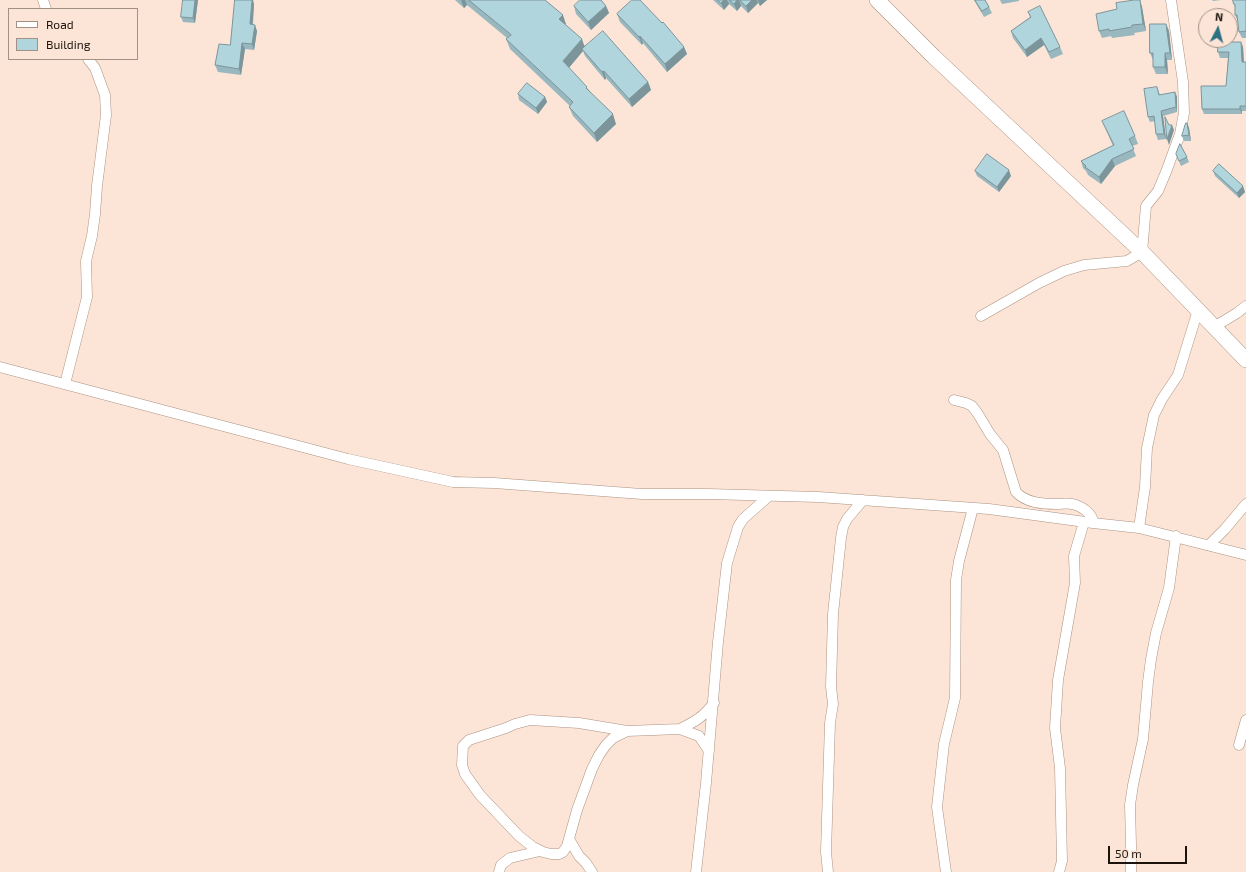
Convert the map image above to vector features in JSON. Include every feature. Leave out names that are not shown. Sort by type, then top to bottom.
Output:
[{"type":"main road","points":[[877,0],[934,56],[1142,252],[1246,360]]},
{"type":"street","points":[[981,316],[1064,271],[1084,266],[1126,261],[1142,252],[1146,206],[1158,191],[1166,172],[1180,134],[1184,113],[1183,82],[1171,0]]},
{"type":"street","points":[[65,384],[87,298],[86,261],[94,221],[106,116],[105,94],[95,68],[89,60]]},
{"type":"street","points":[[1214,327],[1246,306]]},
{"type":"street","points":[[1139,528],[1145,488],[1147,448],[1154,415],[1162,399],[1178,375],[1198,310]]},
{"type":"street","points":[[0,367],[348,459],[453,482],[494,482],[642,494],[818,497],[973,508],[1139,528],[1176,536],[1246,555]]},
{"type":"street","points":[[954,400],[972,406],[990,434],[1003,450],[1016,492],[1020,497],[1039,503],[1076,505],[1089,513],[1093,518],[1089,523],[1074,556],[1075,583],[1058,680],[1055,728],[1060,768],[1062,861],[1059,872]]},
{"type":"street","points":[[696,872],[727,562],[738,527],[743,519],[769,496]]},
{"type":"street","points":[[828,872],[826,852],[830,723],[832,704],[833,614],[843,527],[852,512],[863,500]]},
{"type":"street","points":[[1209,545],[1246,504]]},
{"type":"street","points":[[946,872],[936,806],[944,744],[955,698],[956,580],[959,561],[973,508]]},
{"type":"street","points":[[1131,872],[1130,805],[1133,785],[1144,739],[1151,659],[1156,633],[1169,588],[1176,536]]},
{"type":"street","points":[[680,729],[698,720],[714,703]]},
{"type":"street","points":[[579,856],[563,852],[559,854],[551,854],[540,851],[532,847],[519,836],[480,795],[465,774],[462,765],[463,746],[468,740],[530,720],[579,723],[627,731],[680,729],[699,736],[709,751]]},
{"type":"street","points":[[1239,745],[1246,720]]},
{"type":"street","points":[[563,852],[567,846],[584,790],[599,755],[613,738],[627,731]]},
{"type":"street","points":[[569,839],[579,856],[592,872]]},
{"type":"street","points":[[499,872],[500,864],[510,858],[540,851]]},
{"type":"building","points":[[183,0],[195,0],[193,18],[181,17]]},
{"type":"building","points":[[235,0],[252,0],[250,24],[255,25],[252,44],[242,43],[239,69],[215,65],[219,44],[230,45]]},
{"type":"building","points":[[469,0],[545,0],[563,15],[559,19],[582,39],[563,61],[587,87],[586,88],[613,114],[594,133],[569,107],[573,102],[506,39],[511,35]]},
{"type":"building","points":[[580,0],[601,0],[606,6],[588,22],[574,6]]},
{"type":"building","points":[[632,0],[640,0],[662,23],[663,22],[684,47],[665,64],[640,36],[639,37],[617,14]]},
{"type":"building","points":[[730,0],[737,0],[734,4]]},
{"type":"building","points":[[740,0],[752,0],[746,6]]},
{"type":"building","points":[[975,0],[985,0],[989,7],[982,11]]},
{"type":"building","points":[[1140,0],[1143,24],[1132,25],[1132,27],[1109,31],[1109,29],[1099,31],[1096,14],[1117,9],[1116,3]]},
{"type":"building","points":[[1233,0],[1246,0],[1246,31],[1239,32],[1238,8],[1235,8]]},
{"type":"building","points":[[1040,6],[1060,47],[1049,52],[1041,38],[1025,50],[1011,31],[1031,17],[1028,12]]},
{"type":"building","points":[[1150,24],[1166,24],[1170,53],[1165,53],[1165,67],[1153,67],[1153,53],[1150,53]]},
{"type":"building","points":[[603,31],[648,82],[629,99],[582,49]]},
{"type":"building","points":[[1238,42],[1241,42],[1242,62],[1246,62],[1246,106],[1240,106],[1240,109],[1202,109],[1201,86],[1226,86],[1229,52],[1218,52],[1218,48],[1238,48]]},
{"type":"building","points":[[527,83],[545,97],[536,108],[518,94]]},
{"type":"building","points":[[1157,87],[1159,95],[1175,92],[1176,107],[1161,111],[1164,134],[1156,134],[1154,116],[1148,117],[1144,89]]},
{"type":"building","points":[[1124,111],[1135,136],[1129,139],[1134,149],[1112,159],[1099,177],[1085,167],[1086,166],[1081,161],[1114,145],[1102,121]]},
{"type":"building","points":[[1165,117],[1169,125],[1172,125],[1167,139]]},
{"type":"building","points":[[1186,123],[1189,135],[1182,136]]},
{"type":"building","points":[[1180,144],[1187,157],[1179,161],[1176,154]]},
{"type":"building","points":[[987,154],[1009,170],[997,187],[975,171]]},
{"type":"building","points":[[1219,164],[1243,186],[1237,193],[1213,171]]}]
